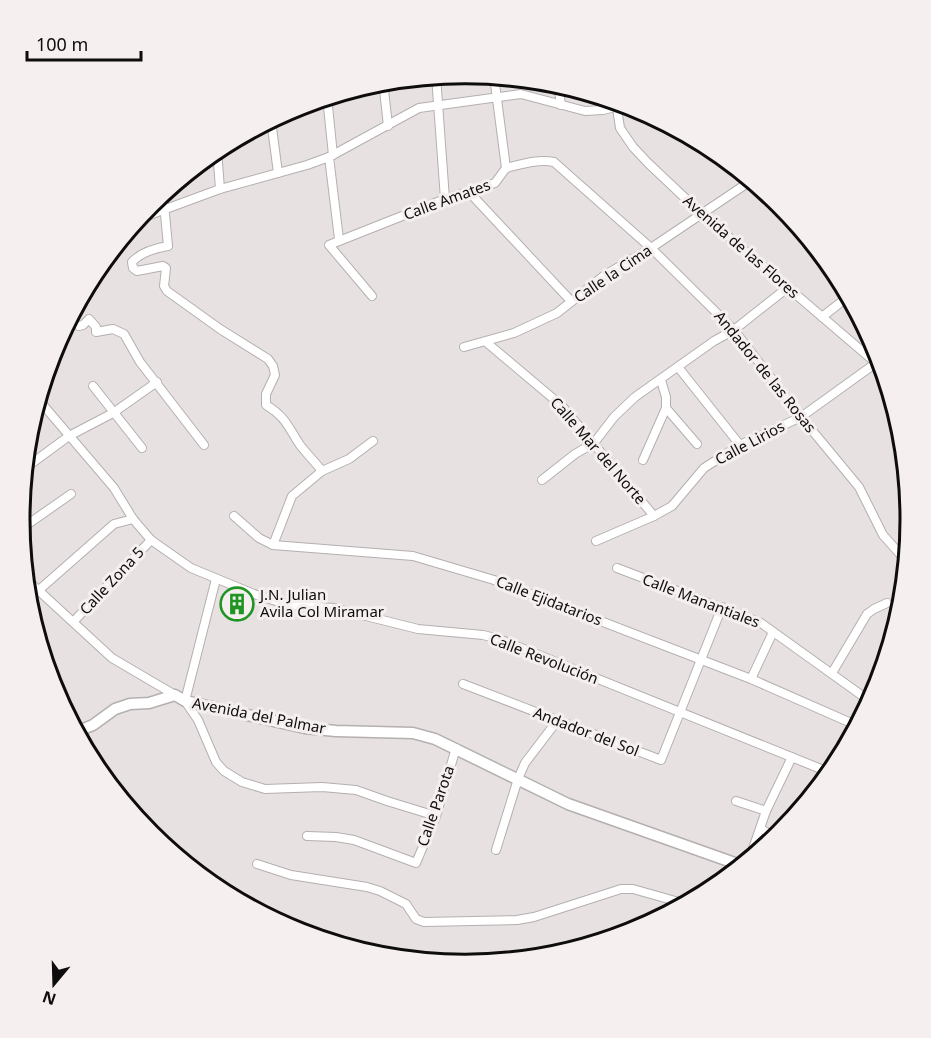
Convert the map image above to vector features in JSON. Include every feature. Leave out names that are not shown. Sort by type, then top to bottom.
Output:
[{"type":"street","points":[[436,84],[445,199]]},
{"type":"street","name":"Calle Amates","points":[[372,296],[329,245],[339,239],[445,199],[495,183],[506,168],[494,84]]},
{"type":"street","points":[[384,91],[388,126]]},
{"type":"street","points":[[156,213],[220,189],[331,156],[419,108],[520,94],[585,111],[604,107]]},
{"type":"street","points":[[560,94],[561,105]]},
{"type":"street","points":[[328,106],[339,239]]},
{"type":"street","name":"Avenida de las Flores","points":[[618,112],[620,128],[633,147],[702,214],[870,358]]},
{"type":"street","points":[[272,128],[278,173]]},
{"type":"street","points":[[218,161],[220,189]]},
{"type":"street","name":"Andador de las Rosas","points":[[506,168],[533,161],[554,162],[651,248],[734,330],[801,417],[860,487],[883,535],[899,553]]},
{"type":"street","name":"Calle la Cima","points":[[464,347],[514,333],[557,313],[605,275],[651,248],[745,185]]},
{"type":"street","points":[[469,192],[571,302]]},
{"type":"street","points":[[164,206],[168,246],[136,257],[132,262],[133,268],[137,271],[163,266],[166,268],[164,286],[167,291],[220,329],[268,359],[275,375],[266,394],[266,405],[283,418],[322,471]]},
{"type":"street","points":[[542,480],[575,454],[594,443],[614,417],[635,397],[714,341],[734,330],[787,288]]},
{"type":"street","points":[[822,316],[843,301]]},
{"type":"street","points":[[79,326],[113,329],[124,334],[140,362],[204,445]]},
{"type":"street","name":"Calle Mar del Norte","points":[[486,342],[562,406],[654,516]]},
{"type":"street","name":"Calle Lirios","points":[[596,541],[672,506],[704,468],[740,445],[801,417],[873,365]]},
{"type":"street","points":[[678,367],[740,445]]},
{"type":"street","points":[[643,460],[666,408],[666,397],[661,380]]},
{"type":"street","points":[[34,462],[69,436],[113,413],[157,382]]},
{"type":"street","points":[[93,386],[142,447]]},
{"type":"street","name":"Calle Revolución","points":[[45,407],[114,488],[133,519],[151,540],[190,568],[254,594],[299,606],[334,608],[418,629],[483,635],[499,639],[822,769]]},
{"type":"street","name":"Calle Lirios","points":[[666,408],[697,444]]},
{"type":"street","points":[[273,545],[292,496],[322,471],[349,459],[373,441]]},
{"type":"street","points":[[30,523],[71,494]]},
{"type":"street","name":"Calle Ejidatarios","points":[[234,516],[259,538],[273,545],[413,556],[494,580],[702,659],[850,723]]},
{"type":"street","points":[[35,585],[114,524],[133,519]]},
{"type":"street","name":"Calle Zona 5","points":[[74,621],[151,540]]},
{"type":"street","name":"Calle Manantiales","points":[[617,568],[761,623],[863,696]]},
{"type":"street","points":[[216,579],[185,701],[198,720],[216,762],[224,771],[242,782],[266,789],[322,787],[356,790],[436,816]]},
{"type":"street","name":"Avenida del Palmar","points":[[36,591],[74,621],[112,658],[185,701],[305,728],[413,733],[435,739],[568,804],[734,863]]},
{"type":"street","points":[[832,673],[867,614],[887,603]]},
{"type":"street","points":[[682,712],[722,607]]},
{"type":"street","points":[[751,679],[773,632]]},
{"type":"street","name":"Andador del Sol","points":[[463,684],[661,760],[682,712]]},
{"type":"street","points":[[84,728],[115,709],[149,703],[175,695]]},
{"type":"street","points":[[496,850],[525,763],[557,721]]},
{"type":"street","name":"Calle Parota","points":[[307,836],[354,840],[416,863],[436,816],[456,748]]},
{"type":"street","points":[[755,844],[766,811],[792,757]]},
{"type":"street","points":[[736,801],[766,811]]},
{"type":"street","points":[[761,829],[767,833]]},
{"type":"street","points":[[257,864],[291,875],[381,891],[406,904],[416,919],[424,922],[517,920],[534,917],[621,889],[674,901]]},
{"type":"place","name":"J.N. Julian Avila Col Miramar","points":[[237,604]]}]
